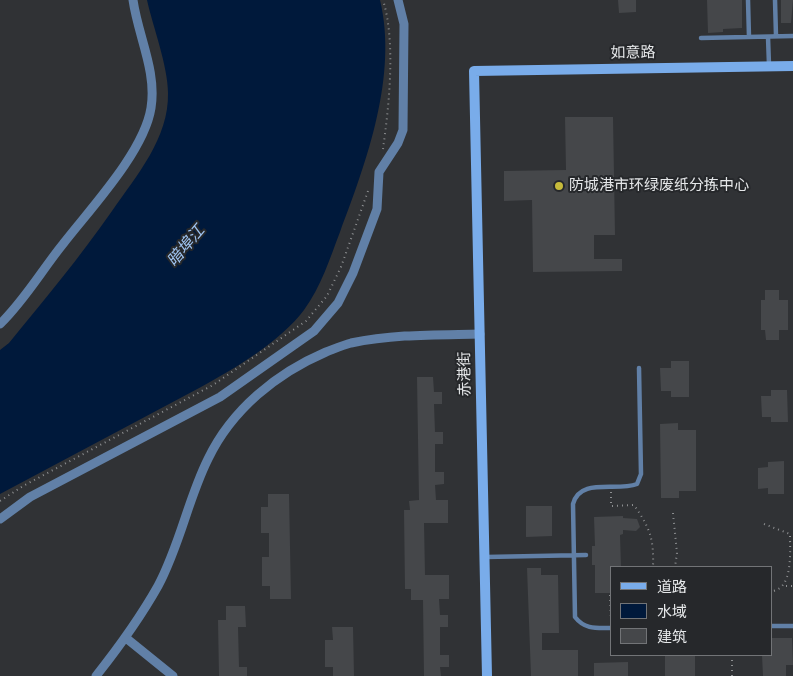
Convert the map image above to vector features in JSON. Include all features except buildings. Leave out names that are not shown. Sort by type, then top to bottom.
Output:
[{"type":"street","points":[[0,324],[105,194],[140,137],[151,108],[151,70],[136,21],[132,0]]},
{"type":"street","points":[[0,519],[30,497],[220,397],[314,332],[327,318],[353,273],[377,209],[379,172],[398,143],[403,130],[404,24],[398,0]]},
{"type":"street","name":"如意路","points":[[474,71],[793,66]]},
{"type":"street","name":"赤港街","points":[[474,71],[487,676]]},
{"type":"street","points":[[96,676],[126,638],[158,585],[177,543],[208,458],[236,416],[271,382],[300,363],[349,343],[392,336],[480,334]]},
{"type":"street","points":[[126,638],[172,676]]},
{"type":"lane","points":[[748,0],[749,37]]},
{"type":"lane","points":[[775,0],[776,36]]},
{"type":"lane","points":[[701,38],[793,36]]},
{"type":"lane","points":[[768,37],[769,66]]},
{"type":"lane","points":[[610,628],[592,628],[581,625],[575,617],[573,504],[575,496],[588,488],[628,487],[637,484],[641,474],[639,368]]},
{"type":"lane","points":[[484,557],[586,555]]},
{"type":"lane","points":[[773,626],[793,626]]},
{"type":"path","points":[[382,150],[389,108],[389,26],[383,0]]},
{"type":"path","points":[[0,501],[23,486],[213,385],[306,321],[327,296],[341,267],[370,186]]},
{"type":"path","points":[[611,488],[610,506],[634,505],[648,525],[653,544],[653,566]]},
{"type":"path","points":[[674,513],[677,553],[675,566]]},
{"type":"path","points":[[764,524],[790,534],[790,580],[786,586]]},
{"type":"path","points":[[773,591],[786,586],[793,586]]},
{"type":"path","points":[[732,656],[732,676]]},
{"type":"water","name":"暗埠江","points":[[147,0],[380,0],[385,29],[385,58],[377,118],[369,147],[350,205],[320,282],[304,310],[283,333],[242,363],[214,380],[0,494],[0,350],[9,343],[100,228],[141,170],[157,141],[163,125],[167,110],[167,82],[163,59]]},
{"type":"place","name":"防城港市环绿废纸分拣中心","points":[[559,186]]}]
